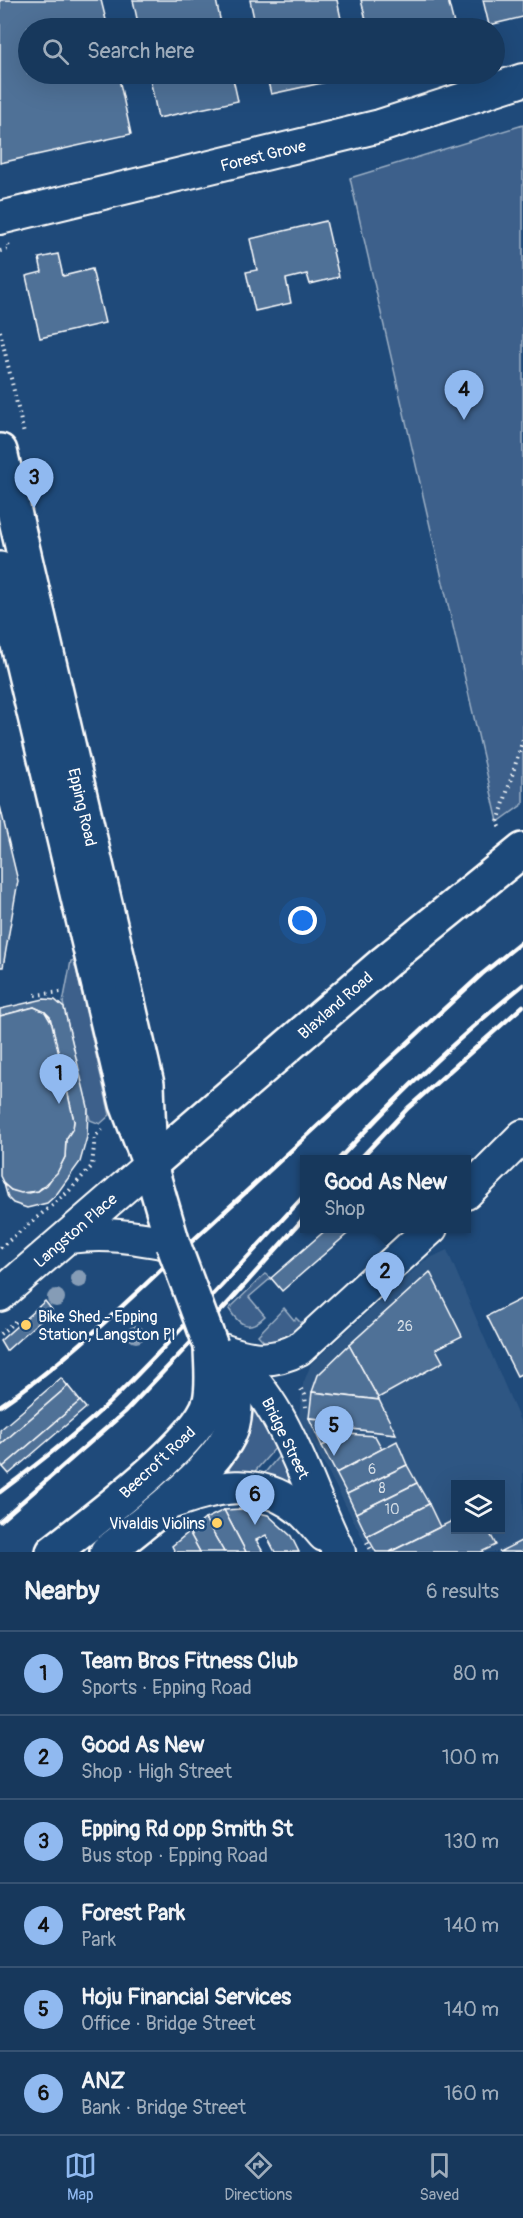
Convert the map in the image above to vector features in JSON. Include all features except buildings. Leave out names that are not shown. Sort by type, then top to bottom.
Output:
[{"type":"main road","name":"Epping Road","points":[[0,451],[147,1084],[150,1165]]},
{"type":"main road","name":"Epping Road","points":[[0,569],[127,1104],[150,1165],[173,1244]]},
{"type":"main road","name":"Blaxland Road","points":[[150,1165],[385,962],[523,850]]},
{"type":"main road","name":"Beecroft Road","points":[[107,1552],[167,1503],[211,1461],[231,1431],[235,1415],[233,1386],[211,1346],[173,1244]]},
{"type":"main road","name":"Beecroft Road","points":[[53,1552],[150,1473],[201,1420],[210,1401],[211,1346]]},
{"type":"street","name":"Forest Grove","points":[[0,218],[380,126],[523,80]]},
{"type":"street","points":[[471,1188],[523,1136]]},
{"type":"street","name":"Langston Place","points":[[9,1307],[68,1237],[150,1165]]},
{"type":"street","points":[[68,1237],[97,1233],[118,1234],[173,1244]]},
{"type":"street","points":[[211,1346],[236,1355],[263,1359],[285,1356],[299,1349],[425,1233]]},
{"type":"street","name":"Bridge Street","points":[[211,1346],[250,1375],[259,1385],[275,1413],[338,1551]]},
{"type":"street","points":[[275,1413],[280,1385],[299,1349]]},
{"type":"street","name":"Beecroft Road","points":[[167,1503],[215,1488],[244,1486],[256,1488]]},
{"type":"street","name":"Bridge Street","points":[[256,1488],[288,1502],[303,1512],[338,1551]]},
{"type":"path","points":[[501,827],[498,822],[523,739]]},
{"type":"path","points":[[34,995],[61,992]]},
{"type":"path","points":[[0,1248],[68,1192],[92,1166],[95,1136],[111,1120]]},
{"type":"path","points":[[0,1334],[9,1307]]},
{"type":"shaded area","points":[[523,125],[523,804],[498,822],[350,178]]},
{"type":"shaded area","points":[[74,960],[110,1115],[100,1124],[90,1120],[63,1003],[71,961]]},
{"type":"shaded area","points":[[447,1250],[523,1428],[523,1542],[506,1552],[370,1552],[299,1416],[303,1384],[311,1364],[424,1261]]},
{"type":"shaded area","points":[[265,1274],[271,1278],[249,1297],[265,1316],[255,1324],[241,1323],[229,1309]]},
{"type":"shaded area","points":[[284,1308],[294,1320],[296,1318],[302,1324],[285,1341],[267,1345],[258,1335]]},
{"type":"shaded area","points":[[254,1395],[278,1445],[250,1477],[225,1475],[245,1444]]},
{"type":"shaded area","points":[[285,1455],[303,1493],[263,1475],[279,1456]]},
{"type":"railway","points":[[0,1406],[92,1333],[482,974],[523,941]]},
{"type":"railway","points":[[343,1155],[428,1069],[523,985]]},
{"type":"railway","points":[[364,1155],[408,1108],[523,1006]]},
{"type":"railway","points":[[0,1492],[86,1424],[113,1399],[300,1200]]},
{"type":"railway","points":[[0,1521],[126,1411],[231,1300],[300,1222]]},
{"type":"place","name":"Forest Park","points":[[464,420]]},
{"type":"place","name":"Epping Rd opp Smith St","points":[[34,508]]},
{"type":"place","name":"Team Bros Fitness Club","points":[[59,1104]]},
{"type":"place","name":"Good As New","points":[[385,1302]]},
{"type":"place","name":"Bike Shed - Epping Station, Langston Pl","points":[[26,1325]]},
{"type":"place","name":"Hoju Financial Services","points":[[334,1456]]},
{"type":"place","name":"Vivaldis Violins","points":[[217,1523]]},
{"type":"place","name":"ANZ","points":[[255,1525]]}]
